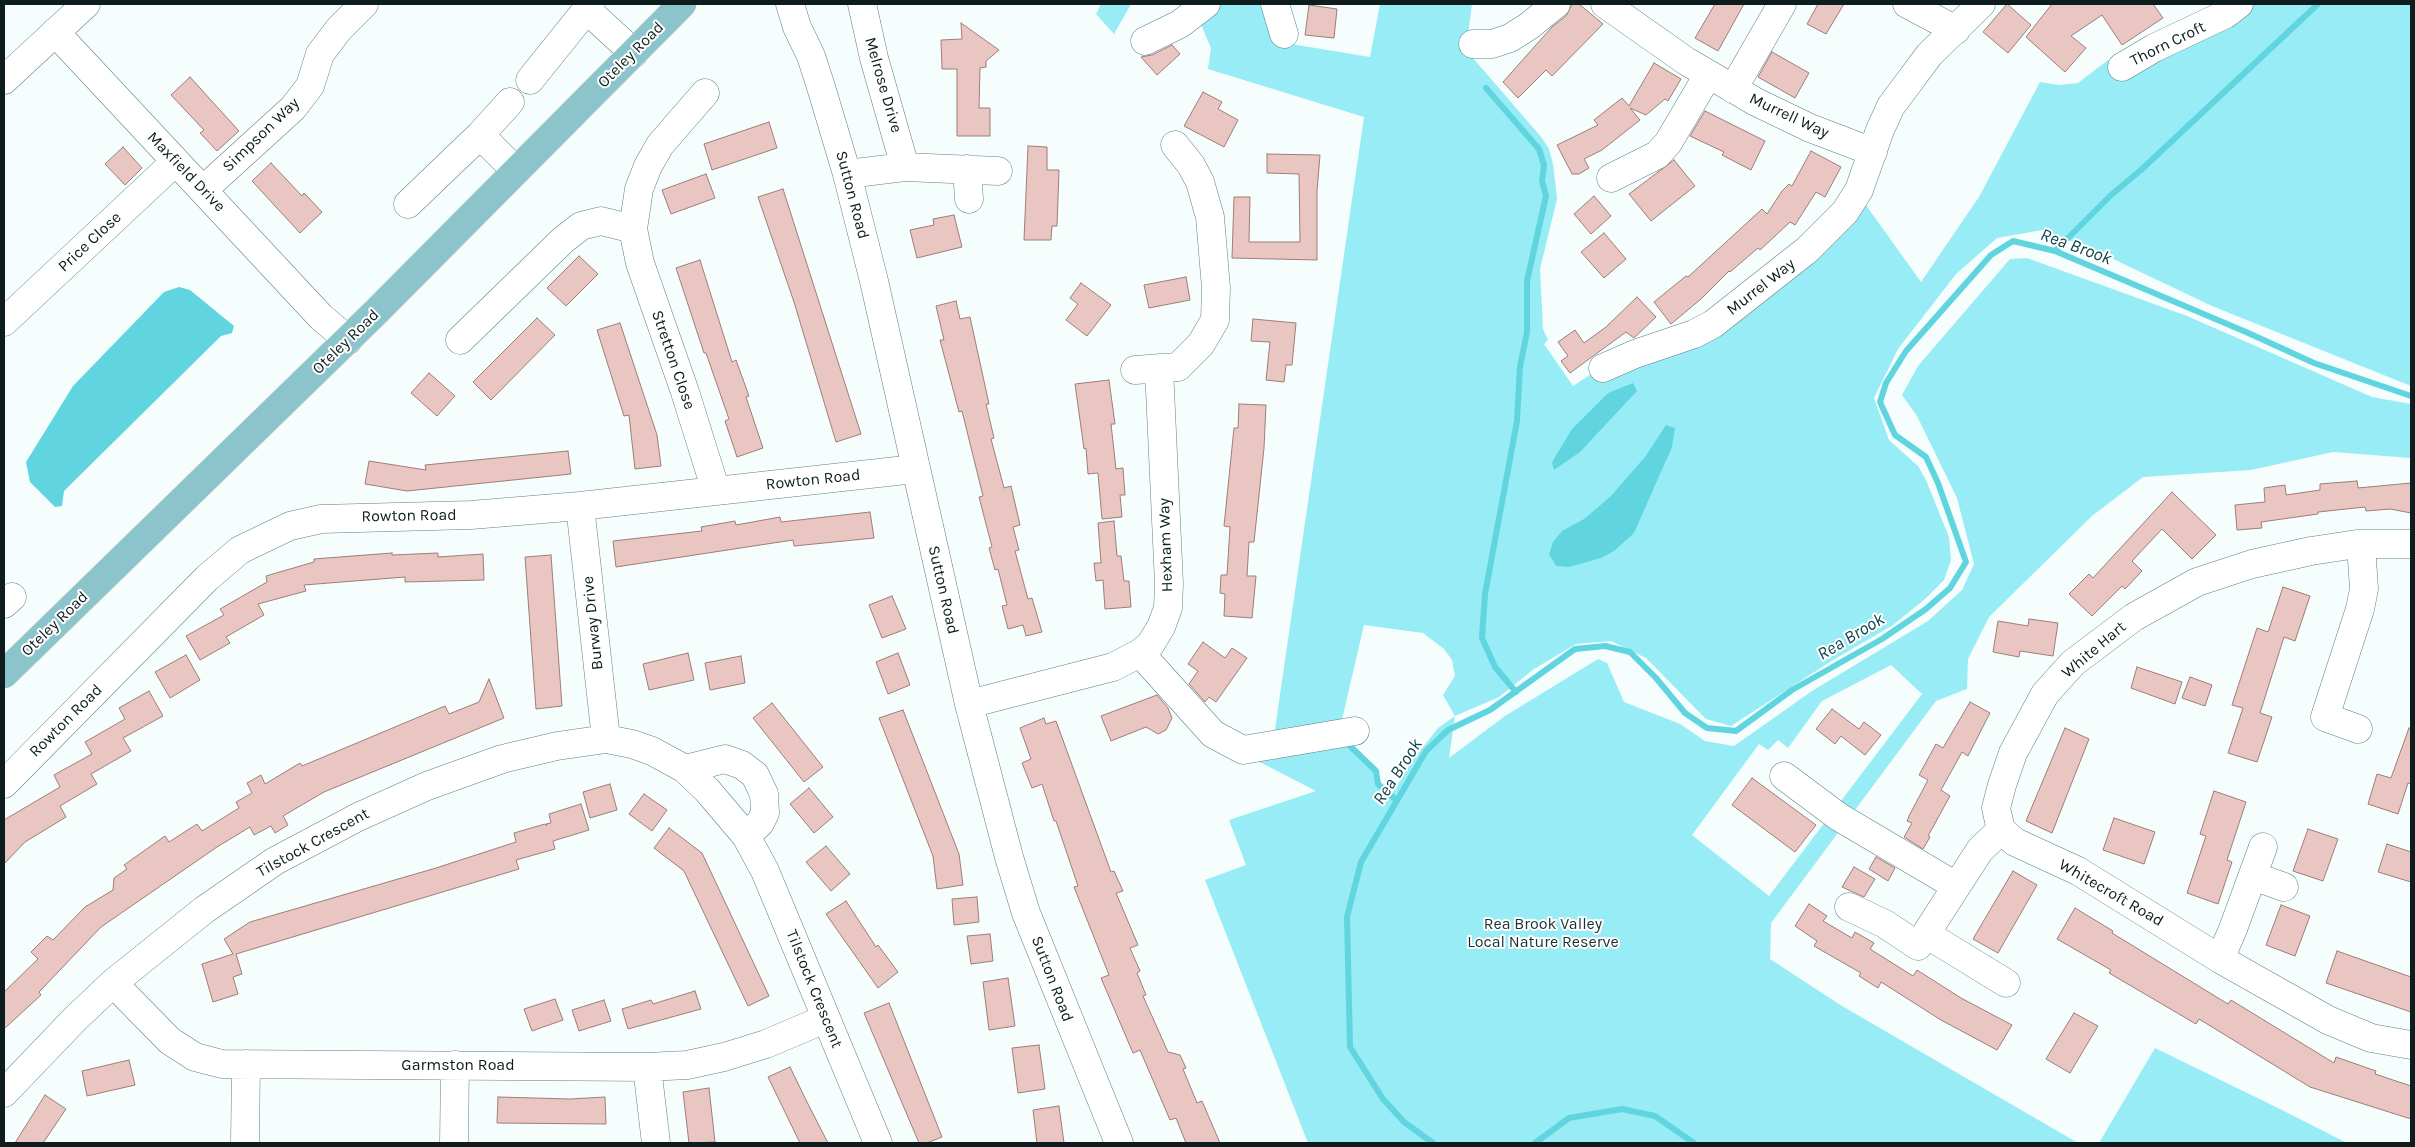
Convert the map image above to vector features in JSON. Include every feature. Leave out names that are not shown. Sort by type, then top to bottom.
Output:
[{"type":"main road","name":"Oteley Road","points":[[4,674],[348,340],[682,4]]},
{"type":"street","points":[[4,80],[86,4]]},
{"type":"street","name":"Simpson Way","points":[[203,190],[293,108],[310,86],[320,54],[339,30],[364,4]]},
{"type":"street","name":"Sutton Road","points":[[769,4],[794,16],[811,56],[847,174],[874,281],[969,704],[1001,828],[1026,913],[1119,1143]]},
{"type":"street","name":"Melrose Drive","points":[[862,4],[874,58],[905,167]]},
{"type":"street","points":[[1145,41],[1180,24],[1206,4]]},
{"type":"street","points":[[1275,4],[1284,34]]},
{"type":"street","points":[[1472,44],[1492,44],[1510,38],[1529,26],[1556,4]]},
{"type":"street","name":"Murrell Way","points":[[1605,4],[1708,75],[1733,89],[1810,128],[1872,152]]},
{"type":"street","points":[[1733,89],[1782,4]]},
{"type":"street","points":[[1907,4],[1956,30]]},
{"type":"street","name":"Murrel Way","points":[[1603,368],[1634,354],[1694,334],[1713,324],[1807,250],[1845,212],[1859,190],[1891,106],[1930,55],[1981,4]]},
{"type":"street","name":"Thorn Croft","points":[[2122,67],[2154,48],[2214,21],[2239,4]]},
{"type":"street","points":[[530,80],[589,6],[634,53]]},
{"type":"street","name":"Maxfield Drive","points":[[55,32],[321,317],[348,340]]},
{"type":"street","points":[[1611,178],[1657,155],[1668,143],[1708,75]]},
{"type":"street","name":"Stretton Close","points":[[705,93],[660,145],[648,166],[639,188],[633,229],[640,263],[685,392],[716,491]]},
{"type":"street","points":[[408,204],[480,135],[510,102]]},
{"type":"street","points":[[480,135],[516,171]]},
{"type":"street","name":"Hexham Way","points":[[969,704],[1113,667],[1140,653],[1150,645],[1162,627],[1168,600],[1157,368],[1205,337],[1215,320],[1217,310],[1213,240],[1206,202],[1195,174],[1175,145]]},
{"type":"street","name":"Price Close","points":[[4,322],[175,162]]},
{"type":"street","points":[[847,174],[905,167],[998,170]]},
{"type":"street","points":[[967,169],[969,199]]},
{"type":"street","points":[[460,340],[562,240],[580,226],[601,221],[633,229]]},
{"type":"street","name":"Rowton Road","points":[[4,784],[207,578],[240,550],[290,526],[321,519],[471,515],[580,506],[915,469]]},
{"type":"street","name":"Burway Drive","points":[[580,506],[606,739]]},
{"type":"street","points":[[2358,729],[2325,716],[2360,609],[2364,589],[2361,544]]},
{"type":"street","name":"White Hart","points":[[2001,830],[1996,808],[2013,753],[2045,694],[2074,663],[2134,617],[2197,582],[2252,564],[2311,551],[2361,544],[2411,544]]},
{"type":"street","points":[[1140,653],[1213,734],[1243,750],[1355,731]]},
{"type":"street","name":"Tilstock Crescent","points":[[4,1093],[113,984],[204,910],[275,861],[358,817],[426,786],[502,759],[557,746],[606,739],[632,744],[652,751],[685,769],[707,790],[746,836],[765,871],[878,1143]]},
{"type":"street","points":[[685,769],[724,759],[742,765],[755,775],[764,794],[766,813],[760,823],[746,836]]},
{"type":"street","points":[[1784,776],[1839,817],[1956,886]]},
{"type":"street","points":[[1922,940],[1980,850],[2001,830]]},
{"type":"street","name":"Whitecroft Road","points":[[2001,830],[2015,842],[2078,871],[2220,959],[2328,1020],[2371,1038],[2411,1045]]},
{"type":"street","points":[[2220,959],[2234,930],[2263,848]]},
{"type":"street","points":[[2253,876],[2284,886]]},
{"type":"street","points":[[1849,907],[1922,940],[2006,983]]},
{"type":"street","name":"Garmston Road","points":[[113,984],[170,1041],[195,1057],[222,1064],[647,1067],[687,1065],[724,1057],[766,1044],[825,1019]]},
{"type":"street","points":[[245,1143],[246,1064]]},
{"type":"street","points":[[454,1143],[455,1065]]},
{"type":"street","points":[[647,1067],[656,1143]]},
{"type":"green space","points":[[1101,4],[1131,4],[1114,34],[1096,14]]},
{"type":"green space","points":[[1217,4],[1266,4],[1273,22],[1273,41],[1370,57],[1380,4],[1472,4],[1466,50],[1542,138],[1549,149],[1553,164],[1557,199],[1540,269],[1543,329],[1548,340],[1544,344],[1573,386],[1596,371],[1641,362],[1863,201],[1921,282],[1979,197],[2040,82],[2059,85],[2078,83],[2108,60],[2127,76],[2251,4],[2411,4],[2411,386],[2212,306],[2090,248],[2042,230],[1997,238],[1956,274],[1898,349],[1874,398],[1889,440],[1918,466],[1926,480],[1949,537],[1951,560],[1944,580],[1925,599],[1893,625],[1833,660],[1731,726],[1706,719],[1646,658],[1611,641],[1576,644],[1534,669],[1499,697],[1455,716],[1443,695],[1455,676],[1452,660],[1444,649],[1423,633],[1364,625],[1340,728],[1274,736],[1364,117],[1208,69],[1211,48],[1199,20]]},
{"type":"green space","name":"Rea Brook Valley Local Nature Reserve","points":[[2027,258],[2187,316],[2372,397],[2411,404],[2411,458],[2333,452],[2251,470],[2143,477],[2092,516],[1989,617],[1968,659],[1967,689],[1936,701],[1771,923],[1770,959],[1842,1006],[2078,1143],[1308,1143],[1205,880],[1246,865],[1229,820],[1316,791],[1246,755],[1349,745],[1376,771],[1378,784],[1391,795],[1413,760],[1438,728],[1455,716],[1449,758],[1505,716],[1598,659],[1607,663],[1624,702],[1680,724],[1705,741],[1734,746],[1812,691],[1928,621],[1962,590],[1974,564],[1957,498],[1917,416],[1902,395],[1918,366],[2010,259]],"holes":[[[1891,665],[1922,694],[1769,896],[1692,835],[1759,744],[1768,750],[1778,740],[1788,748],[1822,701]]]},
{"type":"green space","points":[[2155,1048],[2280,1109],[2347,1143],[2099,1143]]},
{"type":"shaded area","points":[[179,287],[190,290],[234,326],[232,333],[221,336],[64,491],[62,506],[55,507],[30,482],[26,462],[73,386],[164,292]]},
{"type":"shaded area","points":[[1633,383],[1637,391],[1580,452],[1554,470],[1552,462],[1572,429],[1608,393]]},
{"type":"shaded area","points":[[1666,425],[1675,428],[1672,447],[1634,533],[1614,551],[1601,558],[1569,567],[1556,566],[1549,554],[1553,542],[1562,531],[1584,519],[1610,497],[1645,457]]},
{"type":"building","points":[[1572,4],[1579,4],[1603,24],[1552,76],[1546,70],[1518,98],[1503,82],[1552,27],[1566,16]]},
{"type":"building","points":[[1715,4],[1744,4],[1718,51],[1695,38]]},
{"type":"building","points":[[1818,4],[1844,4],[1826,34],[1807,24]]},
{"type":"building","points":[[2007,4],[2031,25],[2008,53],[1983,32]]},
{"type":"building","points":[[2052,4],[2153,4],[2163,18],[2122,45],[2102,15],[2071,36],[2086,48],[2065,72],[2026,37]]},
{"type":"building","points":[[1309,5],[1337,9],[1334,38],[1305,35]]},
{"type":"building","points":[[961,23],[999,50],[986,61],[986,67],[980,68],[979,108],[990,108],[990,136],[957,136],[957,69],[942,69],[941,40],[962,39]]},
{"type":"building","points":[[1172,45],[1180,54],[1157,75],[1141,57],[1152,55]]},
{"type":"building","points":[[1772,52],[1809,73],[1795,98],[1758,77]]},
{"type":"building","points":[[1654,63],[1681,79],[1668,101],[1665,99],[1646,115],[1630,108],[1640,120],[1602,150],[1584,159],[1589,168],[1579,174],[1572,174],[1557,145],[1598,125],[1594,120],[1622,98],[1629,106]]},
{"type":"building","points":[[190,77],[239,131],[217,151],[200,133],[204,130],[171,95]]},
{"type":"building","points":[[1203,92],[1222,102],[1218,109],[1238,120],[1224,147],[1184,126]]},
{"type":"building","points":[[1705,111],[1765,141],[1751,170],[1722,155],[1724,152],[1690,136]]},
{"type":"building","points":[[769,122],[777,148],[712,170],[704,144]]},
{"type":"building","points":[[1028,146],[1047,147],[1047,170],[1059,170],[1057,226],[1052,226],[1051,240],[1024,240]]},
{"type":"building","points":[[123,147],[142,168],[125,185],[105,164]]},
{"type":"building","points":[[1811,151],[1841,167],[1825,197],[1816,192],[1795,225],[1790,222],[1760,250],[1758,248],[1729,271],[1701,299],[1671,324],[1654,302],[1686,276],[1688,277],[1762,209],[1767,214],[1782,191],[1789,184],[1792,186]]},
{"type":"building","points":[[1267,154],[1320,155],[1317,191],[1317,260],[1232,258],[1234,197],[1250,197],[1249,242],[1300,242],[1299,174],[1267,173]]},
{"type":"building","points":[[1674,160],[1695,186],[1651,221],[1629,194]]},
{"type":"building","points":[[271,163],[302,196],[304,193],[322,212],[300,233],[252,181]]},
{"type":"building","points":[[706,174],[715,198],[671,214],[662,190]]},
{"type":"building","points":[[783,189],[861,434],[836,442],[794,302],[758,197]]},
{"type":"building","points":[[1594,196],[1611,216],[1591,234],[1574,214]]},
{"type":"building","points":[[954,215],[962,247],[917,258],[910,230],[934,225],[933,219]]},
{"type":"building","points":[[1604,233],[1626,259],[1604,278],[1581,252]]},
{"type":"building","points":[[579,256],[598,274],[566,306],[547,288]]},
{"type":"building","points":[[700,260],[732,362],[736,360],[749,396],[746,397],[763,448],[737,457],[725,421],[729,419],[706,353],[704,353],[676,268]]},
{"type":"building","points":[[1186,277],[1190,300],[1149,308],[1144,285]]},
{"type":"building","points":[[1081,283],[1111,305],[1087,336],[1066,320],[1078,304],[1070,298]]},
{"type":"building","points":[[1637,297],[1656,317],[1634,338],[1626,332],[1570,373],[1561,361],[1568,356],[1558,342],[1575,330],[1584,343],[1606,327]]},
{"type":"building","points":[[956,301],[960,319],[970,317],[989,404],[986,404],[994,438],[991,439],[1004,488],[1011,486],[1020,525],[1013,527],[1019,550],[1015,551],[1028,599],[1032,598],[1042,632],[1026,636],[1023,625],[1008,629],[1002,606],[1007,605],[998,569],[995,570],[989,548],[992,547],[979,497],[983,496],[962,411],[959,412],[940,340],[944,340],[936,306]]},
{"type":"building","points":[[537,318],[555,335],[491,400],[473,382]]},
{"type":"building","points":[[1253,319],[1296,323],[1292,365],[1286,365],[1284,382],[1266,380],[1270,342],[1251,341]]},
{"type":"building","points":[[620,323],[657,435],[661,466],[635,469],[629,415],[624,416],[597,330]]},
{"type":"building","points":[[429,373],[455,396],[437,416],[411,393]]},
{"type":"building","points":[[1109,380],[1115,424],[1111,424],[1116,469],[1123,468],[1125,495],[1120,495],[1122,517],[1102,519],[1098,473],[1088,474],[1086,448],[1084,449],[1075,384]]},
{"type":"building","points":[[1239,404],[1266,405],[1264,448],[1254,542],[1249,542],[1247,576],[1256,576],[1252,618],[1224,616],[1225,594],[1220,593],[1221,575],[1227,575],[1230,527],[1224,526],[1234,428],[1238,428]]},
{"type":"building","points":[[568,451],[571,474],[407,491],[365,484],[369,461],[426,470],[425,465]]},
{"type":"building","points":[[2357,481],[2358,488],[2411,483],[2411,513],[2390,509],[2366,511],[2365,507],[2318,512],[2318,514],[2261,522],[2262,528],[2237,530],[2235,505],[2265,502],[2264,488],[2285,485],[2286,495],[2320,490],[2320,484]]},
{"type":"building","points":[[2172,492],[2216,535],[2192,559],[2162,529],[2132,561],[2142,571],[2125,589],[2122,586],[2092,616],[2069,594],[2089,574],[2093,578]]},
{"type":"building","points":[[870,512],[874,538],[794,546],[793,540],[616,567],[613,541],[702,531],[701,527],[735,521],[736,525],[780,517],[781,522]]},
{"type":"building","points":[[1114,521],[1117,556],[1121,556],[1124,581],[1129,581],[1131,607],[1105,609],[1103,580],[1096,581],[1094,563],[1101,563],[1098,523]]},
{"type":"building","points":[[392,553],[392,555],[438,553],[438,557],[483,554],[484,580],[405,582],[405,577],[304,585],[306,591],[258,604],[264,615],[226,637],[230,643],[200,660],[186,636],[224,615],[220,609],[267,582],[266,576],[314,562],[314,559]]},
{"type":"building","points":[[551,555],[562,706],[536,709],[525,557]]},
{"type":"building","points":[[2283,587],[2310,596],[2295,641],[2284,637],[2260,713],[2272,717],[2257,762],[2228,753],[2243,708],[2232,705],[2257,628],[2268,632]]},
{"type":"building","points":[[892,596],[906,629],[882,638],[869,605]]},
{"type":"building","points":[[2029,619],[2058,623],[2053,656],[2020,651],[2019,657],[1993,652],[1998,621],[2028,626]]},
{"type":"building","points":[[1203,642],[1225,658],[1232,648],[1247,658],[1216,702],[1209,697],[1205,702],[1189,684],[1198,671],[1188,664]]},
{"type":"building","points":[[688,653],[694,680],[649,690],[643,664]]},
{"type":"building","points":[[898,653],[910,685],[888,694],[876,662]]},
{"type":"building","points":[[186,655],[200,680],[170,698],[155,672]]},
{"type":"building","points":[[741,656],[745,683],[710,690],[705,663]]},
{"type":"building","points":[[2137,667],[2182,682],[2175,704],[2131,688]]},
{"type":"building","points":[[2190,677],[2212,685],[2205,706],[2182,698]]},
{"type":"building","points":[[489,679],[504,718],[324,792],[283,816],[288,825],[275,833],[271,826],[254,835],[250,827],[217,847],[101,927],[39,992],[41,995],[4,1029],[4,992],[38,959],[31,952],[47,936],[53,940],[85,907],[113,890],[114,878],[127,869],[124,865],[165,836],[169,842],[197,824],[202,831],[239,808],[236,802],[252,793],[247,783],[261,775],[265,784],[300,763],[302,766],[445,706],[449,714],[479,702]]},
{"type":"building","points":[[149,691],[163,716],[123,738],[131,751],[91,774],[97,784],[60,806],[66,817],[25,842],[4,864],[4,820],[60,787],[54,775],[92,754],[85,742],[125,719],[119,708]]},
{"type":"building","points":[[1157,695],[1168,708],[1172,718],[1166,730],[1158,734],[1146,727],[1111,741],[1101,716]]},
{"type":"building","points":[[1970,702],[1990,713],[1968,756],[1962,752],[1941,790],[1950,796],[1923,849],[1904,837],[1912,823],[1907,821],[1928,780],[1919,775],[1936,744],[1943,748]]},
{"type":"building","points":[[772,703],[823,767],[804,782],[753,718]]},
{"type":"building","points":[[1832,709],[1859,729],[1864,722],[1881,735],[1865,755],[1841,736],[1835,744],[1816,729]]},
{"type":"building","points":[[903,710],[959,854],[963,885],[937,889],[933,856],[879,718]]},
{"type":"building","points":[[1044,718],[1046,724],[1056,721],[1111,872],[1114,871],[1123,891],[1116,893],[1138,945],[1130,948],[1140,971],[1137,973],[1146,995],[1143,996],[1168,1052],[1180,1055],[1186,1068],[1183,1069],[1197,1103],[1202,1101],[1220,1143],[1186,1143],[1176,1118],[1170,1120],[1140,1050],[1133,1053],[1101,978],[1109,975],[1074,887],[1078,886],[1056,821],[1054,821],[1042,784],[1032,788],[1022,763],[1031,759],[1020,728]]},
{"type":"building","points":[[2065,728],[2089,739],[2052,833],[2026,821]]},
{"type":"building","points":[[2409,728],[2411,729],[2411,784],[2408,783],[2398,814],[2368,804],[2377,774],[2391,778]]},
{"type":"building","points":[[1752,778],[1816,825],[1795,852],[1732,805]]},
{"type":"building","points":[[610,784],[617,810],[590,818],[583,792]]},
{"type":"building","points":[[809,788],[833,817],[814,833],[790,804]]},
{"type":"building","points":[[2214,791],[2246,802],[2227,860],[2232,862],[2218,904],[2187,893],[2206,836],[2200,834]]},
{"type":"building","points":[[644,794],[667,810],[652,831],[629,814]]},
{"type":"building","points":[[581,804],[589,830],[553,841],[555,849],[516,860],[519,869],[236,954],[242,974],[233,977],[238,994],[213,1002],[202,964],[233,954],[224,939],[250,922],[436,868],[516,842],[514,833],[545,824],[547,826],[546,824],[551,823],[549,814]]},
{"type":"building","points":[[2114,818],[2155,832],[2144,864],[2103,850]]},
{"type":"building","points":[[669,828],[702,853],[769,996],[748,1006],[684,871],[654,848]]},
{"type":"building","points":[[2308,829],[2338,839],[2323,881],[2293,871]]},
{"type":"building","points":[[2387,844],[2411,852],[2411,882],[2378,872]]},
{"type":"building","points":[[826,846],[850,874],[831,891],[806,862]]},
{"type":"building","points":[[1876,857],[1895,868],[1888,881],[1869,869]]},
{"type":"building","points":[[1854,867],[1875,879],[1864,897],[1842,887]]},
{"type":"building","points":[[2013,871],[2037,885],[1998,953],[1973,939]]},
{"type":"building","points":[[977,897],[979,922],[954,925],[952,899]]},
{"type":"building","points":[[846,901],[876,947],[878,945],[898,972],[878,988],[826,914]]},
{"type":"building","points":[[1809,904],[1827,916],[1823,921],[1852,938],[1855,932],[1874,943],[1870,949],[1913,976],[1917,970],[1961,998],[2012,1025],[1997,1050],[1941,1020],[1881,982],[1878,988],[1859,976],[1861,973],[1814,946],[1817,941],[1795,926]]},
{"type":"building","points":[[2281,905],[2310,916],[2295,956],[2266,945]]},
{"type":"building","points":[[2075,908],[2113,931],[2112,933],[2228,1004],[2231,1000],[2334,1063],[2336,1057],[2376,1071],[2375,1074],[2411,1086],[2411,1119],[2310,1087],[2199,1019],[2196,1024],[2109,973],[2111,970],[2057,939]]},
{"type":"building","points":[[990,934],[993,961],[971,964],[967,936]]},
{"type":"building","points":[[2337,951],[2411,977],[2411,1012],[2326,983]]},
{"type":"building","points":[[1008,978],[1015,1026],[989,1030],[983,982]]},
{"type":"building","points":[[695,991],[701,1009],[628,1029],[622,1009],[651,1000],[653,1004]]},
{"type":"building","points":[[555,999],[563,1020],[532,1031],[524,1009]]},
{"type":"building","points":[[604,1000],[611,1021],[579,1031],[572,1010]]},
{"type":"building","points":[[889,1003],[942,1137],[927,1143],[919,1143],[864,1013]]},
{"type":"building","points":[[2074,1013],[2098,1026],[2070,1073],[2046,1059]]},
{"type":"building","points":[[1039,1045],[1045,1089],[1018,1093],[1012,1048]]},
{"type":"building","points":[[129,1060],[135,1085],[87,1096],[82,1071]]},
{"type":"building","points":[[790,1067],[828,1143],[800,1143],[768,1077]]},
{"type":"building","points":[[709,1088],[715,1142],[689,1143],[683,1092]]},
{"type":"building","points":[[45,1095],[66,1109],[43,1143],[15,1143]]},
{"type":"building","points":[[498,1097],[570,1099],[605,1097],[606,1124],[497,1123]]},
{"type":"building","points":[[1059,1106],[1064,1143],[1037,1143],[1033,1110]]},
{"type":"waterway","points":[[2055,251],[2110,196],[2141,170],[2318,4]]},
{"type":"waterway","points":[[1486,88],[1539,149],[1544,165],[1542,181],[1546,196],[1527,281],[1527,332],[1520,367],[1517,421],[1485,594],[1482,638],[1495,667],[1516,692]]},
{"type":"waterway","name":"Rea Brook","points":[[1433,1143],[1404,1122],[1383,1099],[1350,1047],[1347,917],[1361,862],[1426,751],[1448,730],[1490,710],[1575,649],[1605,646],[1630,652],[1656,678],[1685,713],[1707,728],[1736,731],[1792,690],[1882,639],[1926,609],[1950,588],[1966,562],[1938,483],[1926,457],[1895,435],[1880,402],[1886,383],[1906,351],[1991,255],[2013,241],[2055,251],[2314,363],[2411,396]]},
{"type":"waterway","points":[[1349,745],[1376,771],[1378,784],[1396,800]]},
{"type":"waterway","name":"Rea Brook","points":[[1535,1143],[1569,1118],[1622,1109],[1655,1116],[1694,1143]]}]
